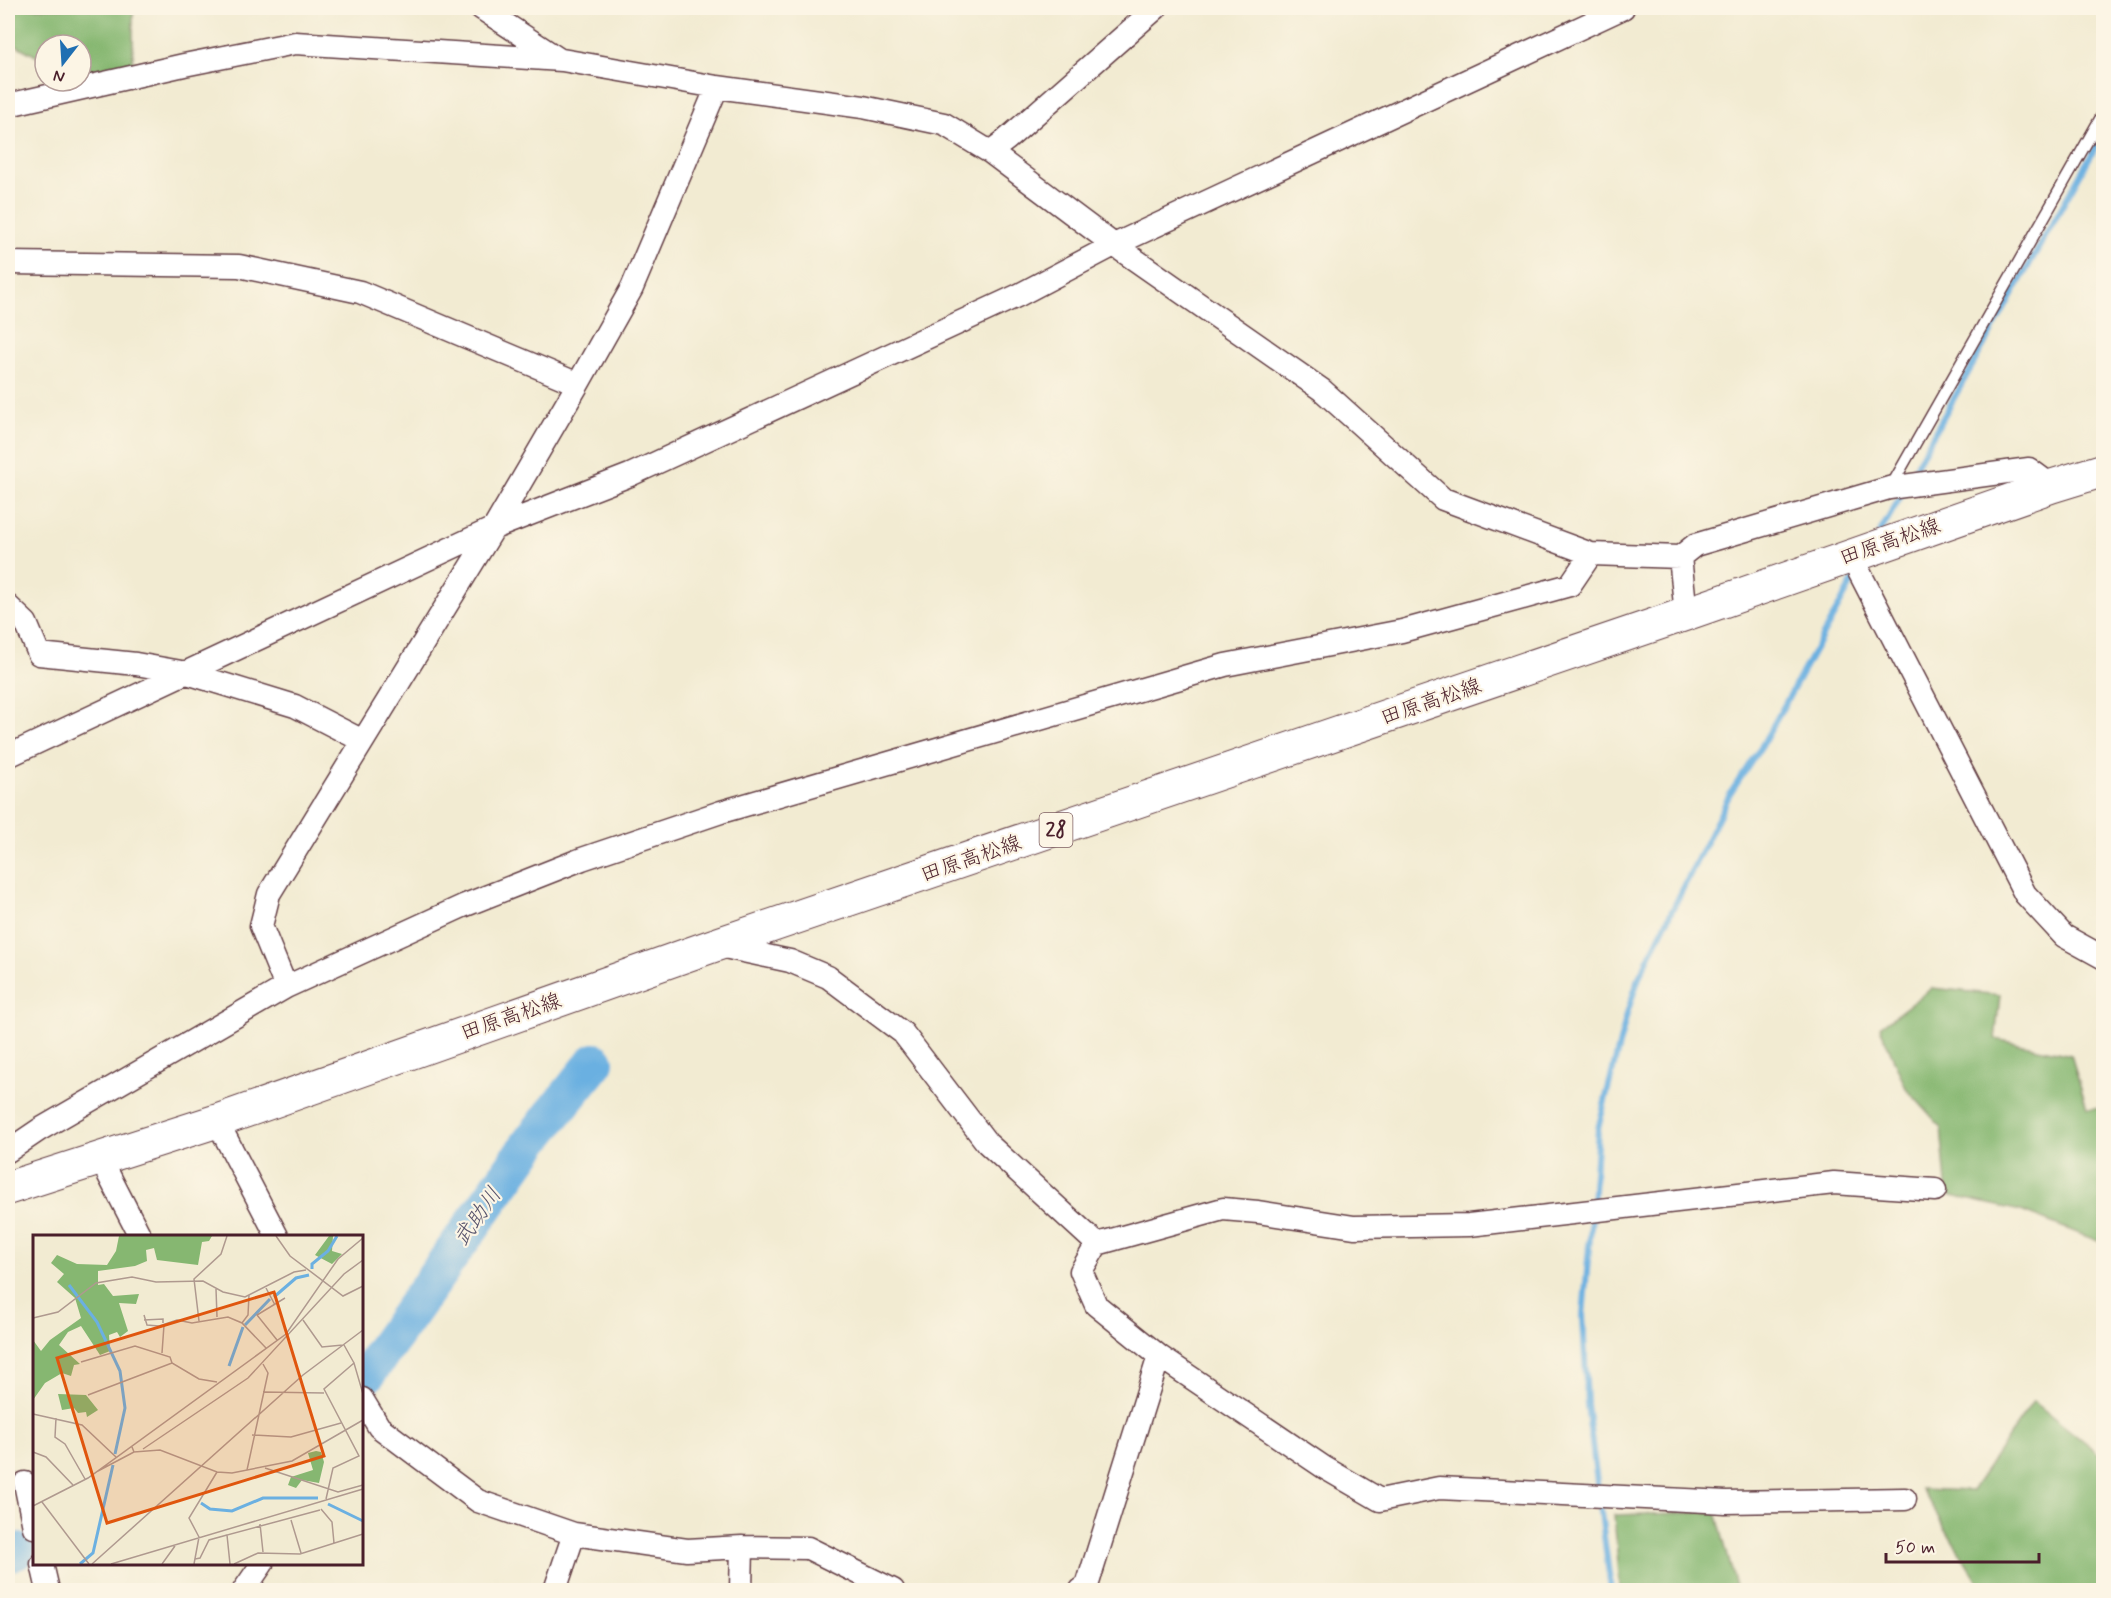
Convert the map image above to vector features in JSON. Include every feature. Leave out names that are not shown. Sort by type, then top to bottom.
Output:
[{"type":"main road","name":"田原高松線","points":[[8,1188],[217,1121],[715,945],[2103,470]]},
{"type":"street","points":[[481,8],[562,60]]},
{"type":"street","points":[[990,152],[1156,8]]},
{"type":"street","points":[[8,756],[494,528],[630,475],[1019,295],[1114,245],[1623,8]]},
{"type":"street","points":[[8,105],[184,65],[295,43],[562,60],[717,87],[863,107],[944,124],[990,152],[1114,245],[1322,390],[1443,499],[1591,554],[1680,557],[1695,545],[1889,488],[2029,469],[2052,486]]},
{"type":"street","points":[[286,987],[261,926],[269,894],[494,528],[632,288],[717,87]]},
{"type":"street","points":[[8,262],[239,266],[305,280],[360,292],[578,384]]},
{"type":"street","points":[[8,1150],[286,987],[463,906],[582,859],[721,812],[1225,665],[1402,631],[1570,585],[1591,554]]},
{"type":"street","points":[[1851,556],[2025,894],[2064,936],[2103,958]]},
{"type":"street","points":[[1680,557],[1686,614]]},
{"type":"street","points":[[8,606],[26,623],[39,654],[136,664],[187,673],[295,706],[362,740]]},
{"type":"street","points":[[715,945],[790,961],[828,977],[903,1033],[987,1143],[1097,1244]]},
{"type":"street","points":[[217,1121],[276,1235]]},
{"type":"street","points":[[100,1158],[139,1235]]},
{"type":"street","points":[[1905,1498],[1726,1502],[1439,1488],[1380,1500],[1324,1468],[1160,1356],[1096,1305],[1081,1271],[1097,1244],[1223,1209],[1354,1227],[1469,1225],[1834,1183],[1935,1190]]},
{"type":"street","points":[[1081,1590],[1087,1586],[1160,1356]]},
{"type":"street","points":[[364,1409],[379,1427],[478,1501],[574,1534],[687,1550],[742,1547],[808,1548],[893,1590]]},
{"type":"street","points":[[22,1483],[33,1523]]},
{"type":"street","points":[[555,1590],[574,1534]]},
{"type":"street","points":[[741,1590],[742,1547]]},
{"type":"street","points":[[42,1565],[48,1590]]},
{"type":"street","points":[[244,1590],[261,1565]]},
{"type":"lane","points":[[1889,488],[2103,112]]},
{"type":"green space","points":[[13,8],[133,8],[133,70],[93,69],[93,33],[33,33],[33,54],[14,44]]},
{"type":"green space","points":[[1932,988],[2000,995],[1995,1039],[2071,1055],[2087,1108],[2103,1108],[2103,1243],[2021,1211],[1947,1195],[1941,1127],[1906,1088],[1880,1027]]},
{"type":"green space","points":[[2033,1401],[2098,1453],[2103,1452],[2103,1590],[1983,1590],[1921,1489],[1972,1491]]},
{"type":"green space","points":[[1716,1512],[1737,1590],[1619,1590],[1614,1515]]},
{"type":"waterway","points":[[1910,479],[2104,132]]},
{"type":"waterway","points":[[1879,534],[1904,491]]},
{"type":"waterway","points":[[1593,1205],[1598,1129],[1628,1010],[1640,975],[1730,794],[1764,742],[1855,577]]},
{"type":"waterway","name":"武助川","points":[[366,1375],[533,1139],[595,1062]]},
{"type":"waterway","points":[[1592,1215],[1583,1315],[1587,1405],[1611,1590]]},
{"type":"waterway","name":"武助川","points":[[8,1553],[16,1551]]}]
